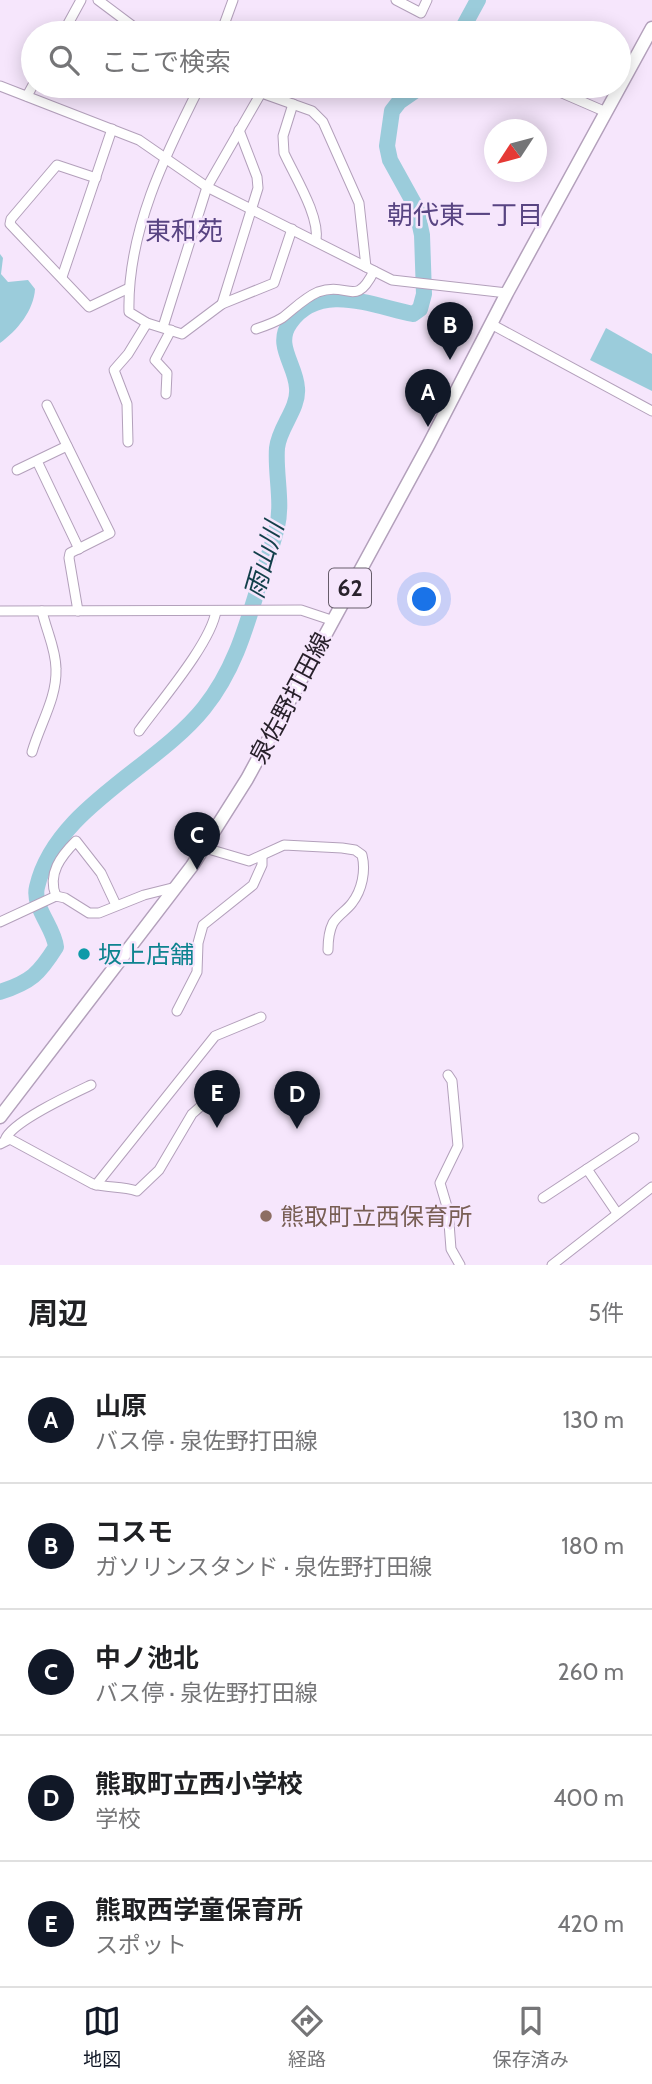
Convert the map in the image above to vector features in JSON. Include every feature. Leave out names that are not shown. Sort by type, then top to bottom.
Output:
[{"type":"main road","name":"泉佐野打田線","points":[[631,66],[652,28]]},
{"type":"main road","name":"泉佐野打田線","points":[[0,1116],[177,887],[205,848],[247,779],[614,98]]},
{"type":"street","points":[[70,21],[81,0]]},
{"type":"street","points":[[98,0],[126,21]]},
{"type":"street","points":[[225,21],[233,0]]},
{"type":"street","points":[[396,0],[421,13],[427,0]]},
{"type":"street","points":[[0,86],[21,94]]},
{"type":"street","points":[[32,98],[139,140],[207,187],[399,282],[507,293]]},
{"type":"street","points":[[194,98],[164,156],[144,217],[129,288],[129,312],[147,323],[182,334],[222,304],[274,283],[292,229]]},
{"type":"street","points":[[166,394],[167,373],[155,360],[167,329],[207,187],[258,98]]},
{"type":"street","points":[[256,329],[274,322],[303,300],[319,292],[334,289],[359,292],[365,288],[370,269],[359,203],[323,122],[312,111],[276,98]]},
{"type":"street","points":[[573,98],[606,112]]},
{"type":"street","points":[[293,104],[282,144],[314,218],[316,242]]},
{"type":"street","points":[[62,276],[112,129]]},
{"type":"street","points":[[222,304],[258,188],[257,177],[239,130]]},
{"type":"street","points":[[96,178],[57,165],[11,219],[10,224],[89,307],[129,288]]},
{"type":"street","points":[[128,442],[127,404],[114,370],[128,354],[147,323]]},
{"type":"street","points":[[491,324],[652,411]]},
{"type":"street","points":[[47,405],[110,533],[71,553],[68,558],[78,611]]},
{"type":"street","points":[[18,470],[67,446]]},
{"type":"street","points":[[37,461],[79,549]]},
{"type":"street","points":[[0,611],[301,610],[331,620]]},
{"type":"street","points":[[32,752],[43,718],[54,697],[56,670],[43,611]]},
{"type":"street","points":[[139,731],[199,648],[214,624],[216,611]]},
{"type":"street","points":[[56,896],[53,889],[54,872],[62,856],[76,841],[101,873],[116,905]]},
{"type":"street","points":[[205,848],[249,861],[284,845],[342,848],[355,850],[362,855],[365,865],[361,886],[353,902],[334,922],[328,950]]},
{"type":"street","points":[[177,1011],[197,972],[198,943],[203,925],[253,885],[262,865],[262,856]]},
{"type":"street","points":[[0,922],[56,896],[71,901],[89,913],[99,913],[116,905],[177,887]]},
{"type":"street","points":[[96,1185],[215,1036],[261,1017]]},
{"type":"street","points":[[448,1075],[452,1082],[458,1146],[440,1183],[447,1202],[451,1249],[460,1265]]},
{"type":"street","points":[[2,1142],[10,1139],[96,1185],[126,1187],[137,1191],[159,1170],[192,1114],[226,1084]]},
{"type":"street","points":[[2,1142],[7,1133],[33,1116],[92,1085]]},
{"type":"street","points":[[543,1198],[634,1138]]},
{"type":"street","points":[[587,1169],[617,1213]]},
{"type":"street","points":[[556,1264],[652,1187]]},
{"type":"water","points":[[0,254],[3,258],[1,274],[8,282],[28,280],[35,289],[31,305],[23,319],[0,343]]},
{"type":"water","points":[[606,328],[652,354],[652,391],[590,360]]},
{"type":"waterway","name":"雨山川","points":[[467,21],[478,0]]},
{"type":"waterway","name":"雨山川","points":[[0,992],[33,976],[56,947],[36,894],[47,859],[64,834],[109,790],[184,730],[214,694],[237,651],[279,517],[277,448],[297,396],[296,380],[284,339],[290,323],[302,310],[331,300],[364,302],[413,314],[420,309],[424,294],[422,235],[416,207],[390,160],[387,146],[392,111],[405,98]]},
{"type":"place","name":"コスモ","points":[[450,360]]},
{"type":"place","name":"山原","points":[[428,427]]},
{"type":"place","name":"中ノ池北","points":[[197,870]]},
{"type":"place","name":"坂上店舗","points":[[84,954]]},
{"type":"place","name":"熊取西学童保育所","points":[[217,1128]]},
{"type":"place","name":"熊取町立西小学校","points":[[297,1129]]},
{"type":"place","name":"熊取町立西保育所","points":[[266,1216]]},
{"type":"district","name":"朝代東一丁目","points":[[465,215]]},
{"type":"district","name":"東和苑","points":[[184,231]]}]
